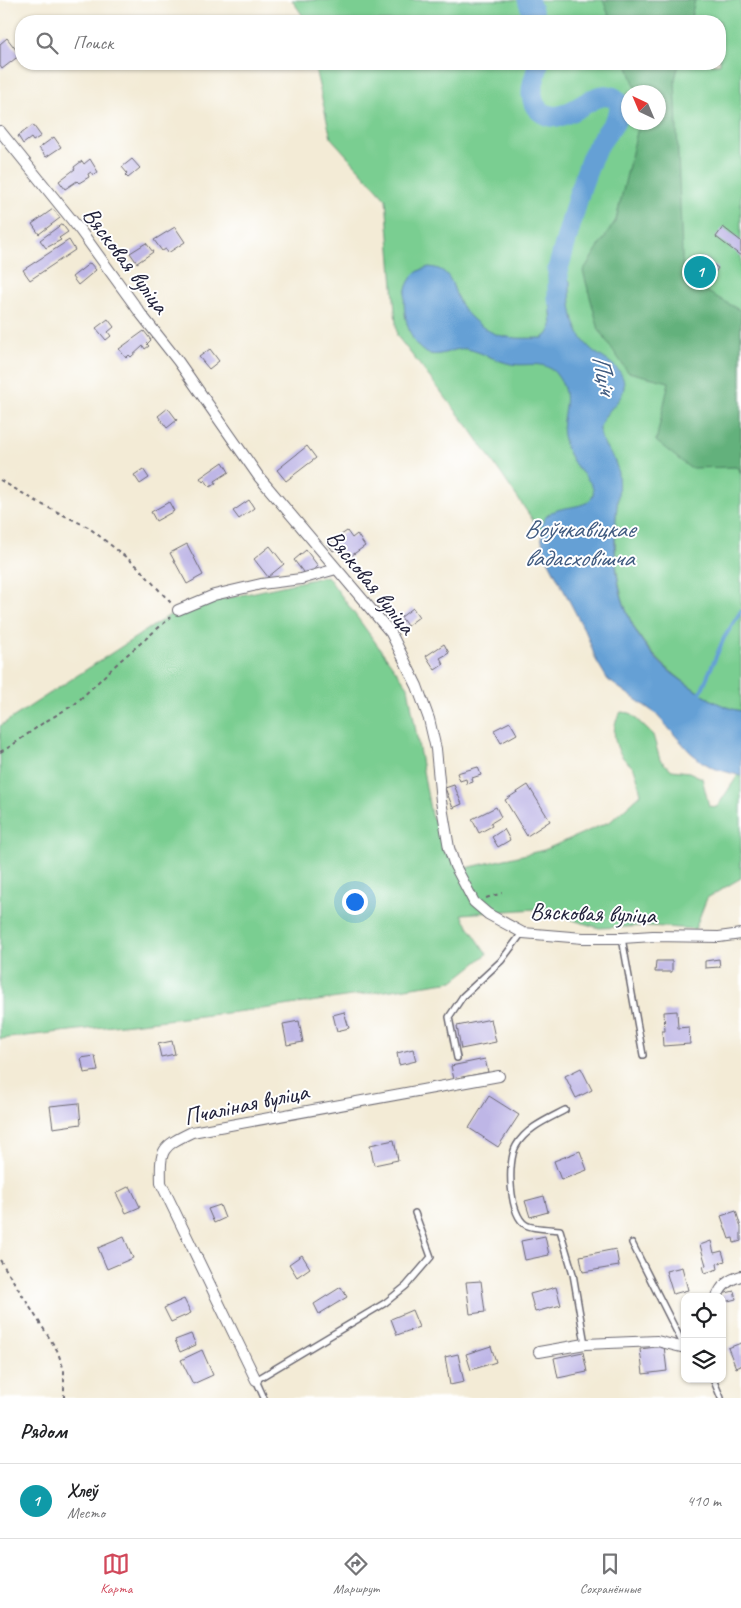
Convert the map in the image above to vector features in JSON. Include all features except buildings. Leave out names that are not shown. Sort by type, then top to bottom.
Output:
[{"type":"street","name":"Вясковая вуліца","points":[[0,131],[80,230],[140,314],[178,361],[259,477],[391,633],[417,686],[434,733],[442,810],[449,848],[455,866],[474,902],[488,914],[523,933],[583,938],[719,937],[741,934]]},
{"type":"street","points":[[178,610],[214,595],[262,584],[301,579],[336,569]]},
{"type":"street","name":"Пчаліная вуліца","points":[[256,1380],[161,1183],[160,1158],[170,1143],[192,1132],[499,1076]]},
{"type":"street","points":[[720,1293],[729,1280],[741,1276]]},
{"type":"street","points":[[539,1352],[585,1344],[657,1341],[681,1347]]},
{"type":"lane","points":[[456,1058],[449,1017],[463,996],[501,961],[523,933]]},
{"type":"lane","points":[[622,938],[643,1055]]},
{"type":"lane","points":[[565,1110],[534,1127],[516,1146],[511,1170],[513,1202],[517,1216],[527,1226],[560,1230],[573,1274],[585,1344]]},
{"type":"lane","points":[[264,1398],[256,1380],[385,1303],[406,1286],[431,1257],[414,1213]]},
{"type":"lane","points":[[632,1242],[681,1340]]},
{"type":"lane","points":[[715,1383],[721,1398]]},
{"type":"path","points":[[0,480],[43,505],[88,527],[137,566],[178,610],[75,704],[0,752]]},
{"type":"path","points":[[474,902],[502,893]]},
{"type":"path","points":[[0,1260],[56,1350],[64,1370],[64,1398]]},
{"type":"green space","points":[[292,0],[741,0],[741,711],[719,704],[706,697],[665,667],[648,648],[635,629],[626,609],[616,565],[616,513],[541,532],[471,430],[397,336],[386,199],[331,138],[315,70],[726,70],[726,15],[302,15]]},
{"type":"green space","points":[[603,0],[695,0],[691,15],[609,15]]},
{"type":"green space","points":[[629,70],[677,70],[675,79],[683,278],[741,311],[741,474],[738,467],[690,468],[656,441],[669,382],[628,372],[599,330],[583,271],[616,220],[637,130],[666,130],[666,85],[634,85]]},
{"type":"green space","points":[[327,576],[408,687],[431,815],[466,868],[544,850],[611,821],[641,794],[634,769],[623,758],[615,740],[616,722],[621,712],[630,713],[653,735],[660,760],[672,770],[689,772],[702,778],[709,806],[717,807],[738,775],[741,776],[741,878],[707,898],[695,929],[649,926],[599,928],[536,909],[462,914],[487,954],[453,981],[270,1008],[0,1039],[0,726],[179,609]]},
{"type":"water","name":"Воўчкавіцкае вадасховішча","points":[[429,267],[443,271],[447,275],[451,280],[461,305],[475,321],[493,333],[512,338],[543,338],[548,334],[552,326],[548,274],[558,269],[570,281],[573,317],[579,334],[594,352],[615,366],[622,376],[624,383],[621,396],[603,419],[600,433],[615,462],[618,474],[615,556],[617,577],[628,616],[649,651],[664,666],[710,699],[741,711],[741,776],[713,768],[701,761],[690,752],[655,713],[608,680],[596,660],[587,635],[546,556],[541,535],[543,522],[549,514],[588,502],[593,495],[591,484],[573,461],[565,443],[562,431],[565,391],[562,383],[551,369],[541,365],[511,364],[467,349],[458,349],[435,355],[423,351],[417,345],[408,326],[405,316],[404,297],[412,277]]},
{"type":"waterway","name":"Пціч","points":[[528,0],[534,15]]},
{"type":"waterway","name":"Пціч","points":[[536,70],[532,86],[533,99],[535,106],[549,116],[566,114],[600,97],[612,97],[620,105],[619,114],[592,157],[581,187],[558,269],[558,299]]},
{"type":"waterway","points":[[699,696],[724,638],[741,611]]},
{"type":"place","name":"Хлеў","points":[[700,272]]}]
